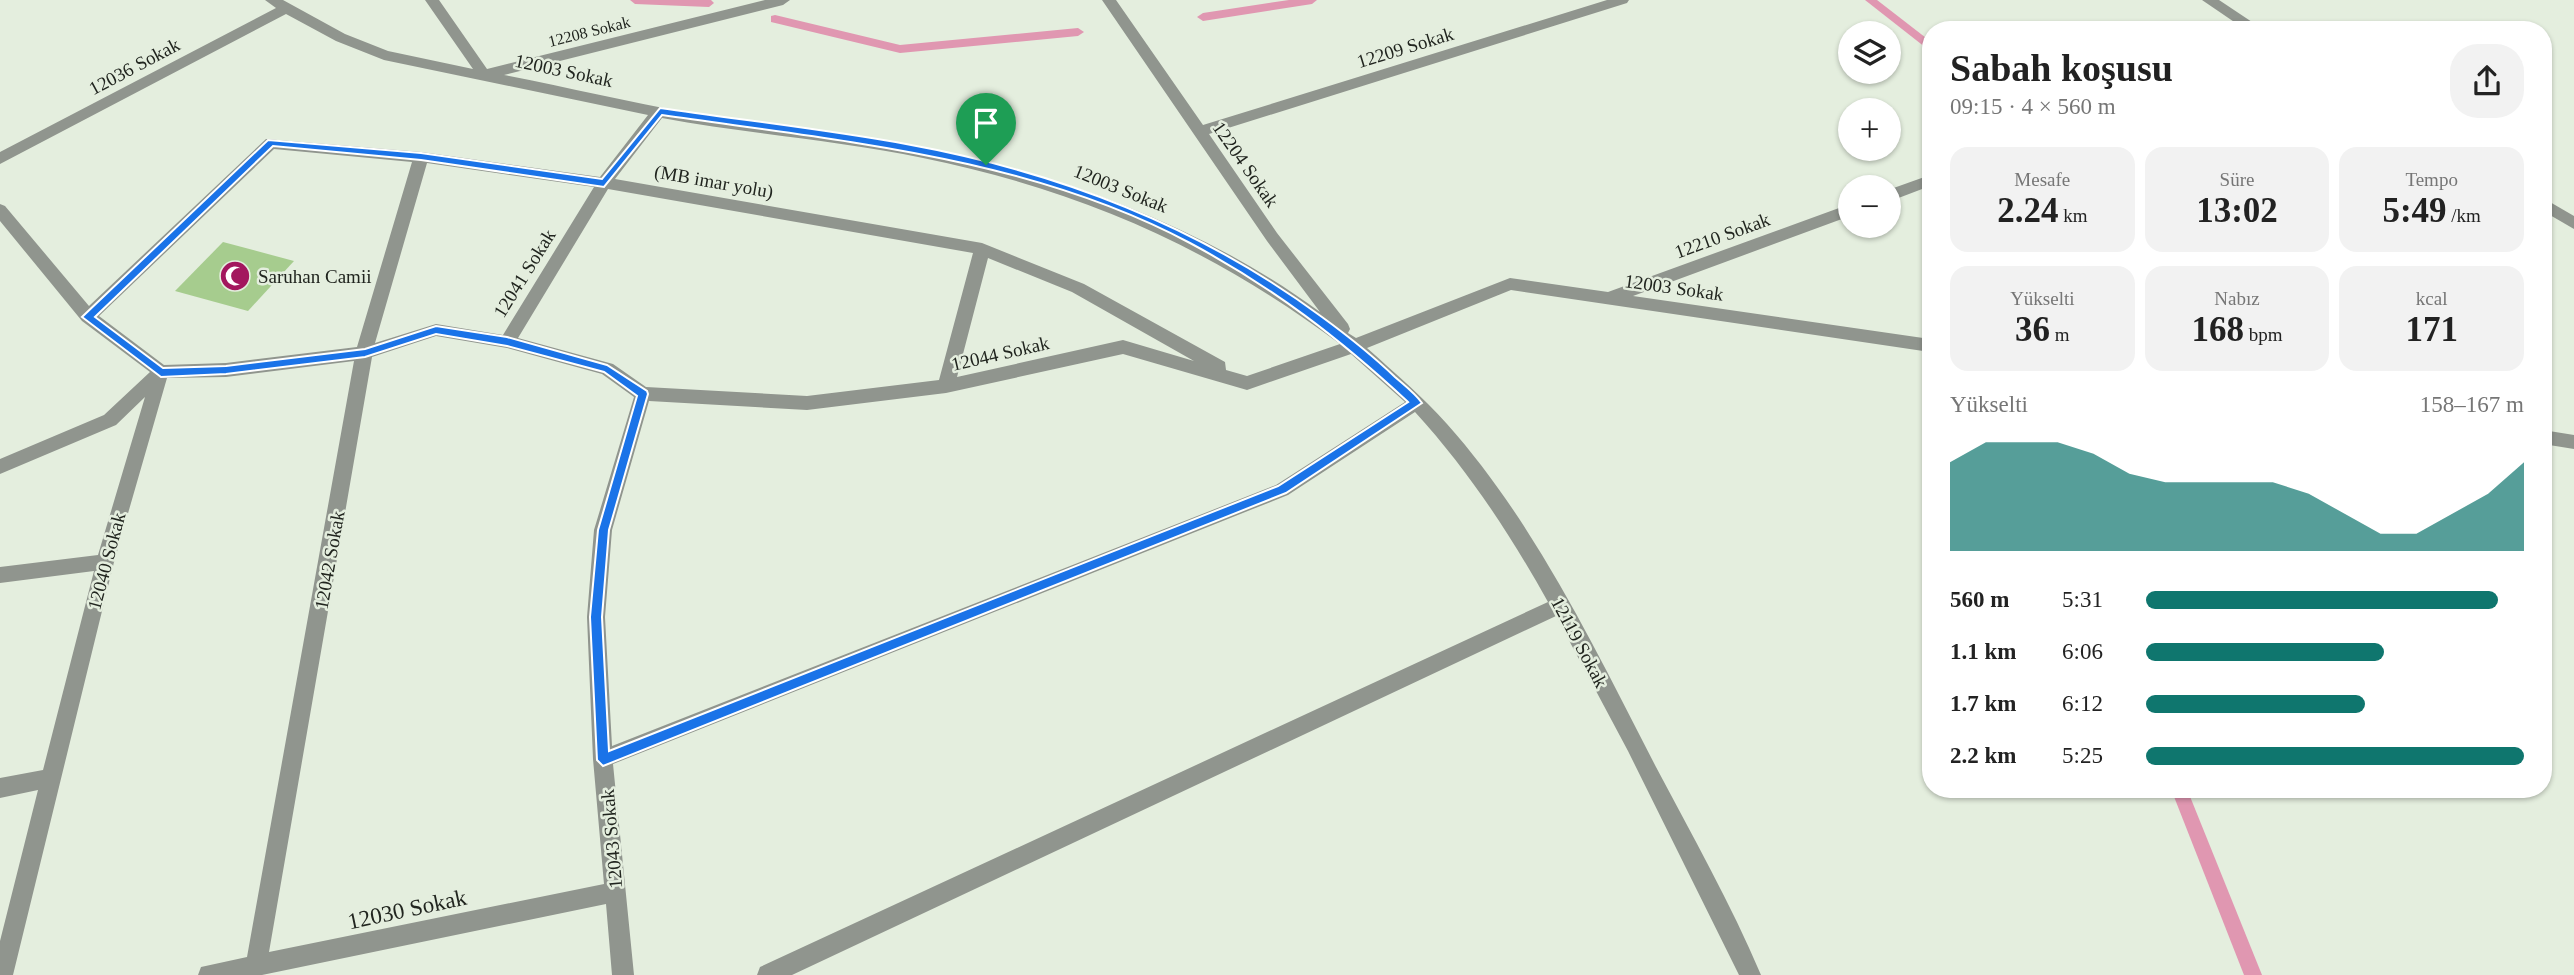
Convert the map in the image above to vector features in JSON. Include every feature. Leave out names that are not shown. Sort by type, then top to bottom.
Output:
[{"type":"street","name":"12003 Sokak","points":[[272,0],[331,33],[383,54],[660,111],[906,147],[986,165],[1059,186],[1127,211],[1192,240],[1281,292],[1354,346],[1510,284],[1922,345]]},
{"type":"street","points":[[432,0],[484,75]]},
{"type":"street","name":"12208 Sokak","points":[[484,75],[783,0]]},
{"type":"street","name":"12204 Sokak","points":[[1109,0],[1272,237],[1354,346]]},
{"type":"street","name":"12209 Sokak","points":[[1200,131],[1622,0]]},
{"type":"street","points":[[2209,0],[2243,21]]},
{"type":"street","name":"12036 Sokak","points":[[0,159],[287,8]]},
{"type":"street","name":"12041 Sokak","points":[[161,372],[226,370],[365,353],[436,330],[507,342],[604,183],[660,111]]},
{"type":"street","name":"(MB imar yolu)","points":[[88,317],[271,143],[421,157],[604,183],[982,249],[1077,288],[1247,383]]},
{"type":"street","name":"12042 Sokak","points":[[256,967],[365,353],[421,157]]},
{"type":"street","points":[[1901,191],[1922,183]]},
{"type":"street","points":[[0,210],[88,317],[161,372],[110,420],[0,467]]},
{"type":"street","points":[[2552,210],[2574,223]]},
{"type":"street","name":"12210 Sokak","points":[[1609,299],[1838,214]]},
{"type":"street","points":[[946,386],[982,249]]},
{"type":"street","points":[[507,342],[607,369],[643,394]]},
{"type":"street","name":"12044 Sokak","points":[[643,394],[807,402],[946,386],[1123,346],[1247,383]]},
{"type":"street","points":[[1247,383],[1354,346]]},
{"type":"street","name":"12119 Sokak","points":[[1354,346],[1416,403],[1469,465],[1521,536],[1659,788],[1749,975]]},
{"type":"street","name":"12040 Sokak","points":[[2,975],[105,562],[161,372]]},
{"type":"street","name":"12043 Sokak","points":[[623,975],[603,760],[596,617],[603,530],[643,394]]},
{"type":"street","points":[[603,760],[1282,489],[1416,403]]},
{"type":"street","points":[[2552,438],[2574,442]]},
{"type":"street","points":[[0,575],[105,562]]},
{"type":"street","points":[[768,975],[1561,605]]},
{"type":"street","points":[[0,788],[50,778]]},
{"type":"street","name":"12030 Sokak","points":[[209,975],[616,892]]},
{"type":"building","name":"Saruhan Camii","points":[[223,242],[294,261],[248,311],[175,291]]},
{"type":"waterway","points":[[635,0],[709,3]]},
{"type":"waterway","points":[[1203,17],[1312,0]]},
{"type":"waterway","points":[[1870,0],[1922,41]]},
{"type":"waterway","points":[[775,19],[900,49],[1078,32]]},
{"type":"waterway","points":[[2183,798],[2253,975]]},
{"type":"place","name":"Saruhan Camii","points":[[235,276]]},
{"type":"route","points":[[660,111],[906,147],[986,165],[1059,186],[1127,211],[1192,240],[1281,292],[1354,346],[1416,403],[1282,489],[603,760],[596,617],[603,530],[643,394],[607,369],[544,350],[436,330],[365,353],[226,370],[161,372],[88,317],[271,143],[421,157],[604,183],[660,111]]}]
